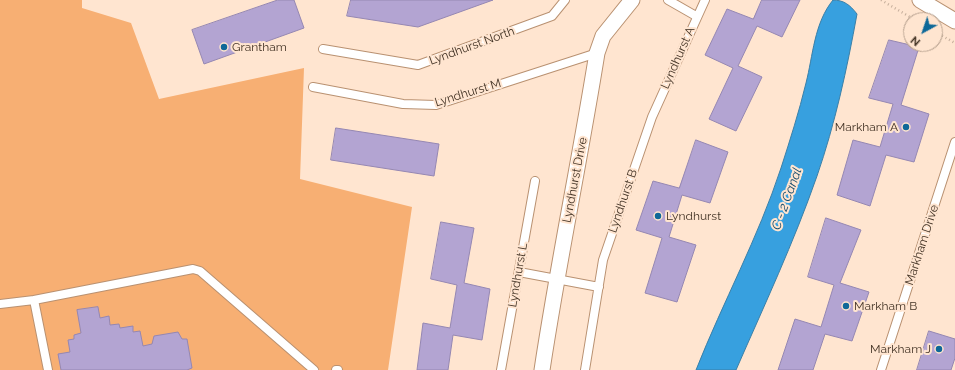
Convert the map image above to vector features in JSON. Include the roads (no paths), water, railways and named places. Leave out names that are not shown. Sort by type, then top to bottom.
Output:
[{"type":"street","name":"Lyndhurst Drive","points":[[542,370],[556,280],[580,159],[597,52],[603,36],[632,0]]},
{"type":"street","points":[[920,0],[955,22]]},
{"type":"lane","name":"Lyndhurst North","points":[[322,49],[418,65],[552,16],[565,0]]},
{"type":"lane","points":[[668,0],[696,16]]},
{"type":"lane","name":"Lyndhurst A","points":[[652,117],[696,16],[705,0]]},
{"type":"lane","name":"Lyndhurst M","points":[[312,87],[403,104],[436,105],[597,52]]},
{"type":"lane","name":"Lyndhurst B","points":[[585,370],[604,260],[652,117]]},
{"type":"lane","name":"Markham Drive","points":[[881,370],[955,142]]},
{"type":"lane","name":"Lyndhurst L","points":[[501,370],[535,181]]},
{"type":"lane","points":[[0,304],[34,300],[193,269],[200,271],[314,370]]},
{"type":"lane","points":[[519,272],[599,287]]},
{"type":"lane","points":[[34,300],[48,370]]},
{"type":"water","name":"C - 2 Canal","points":[[833,0],[846,4],[857,14],[845,76],[835,116],[808,201],[736,370],[696,370],[772,194],[800,105],[818,29]]},
{"type":"place","name":"Grantham","points":[[224,47]]},
{"type":"place","name":"Markham A","points":[[906,127]]},
{"type":"place","name":"Lyndhurst","points":[[658,216]]},
{"type":"place","name":"Markham B","points":[[846,306]]},
{"type":"place","name":"Markham J","points":[[939,349]]}]
